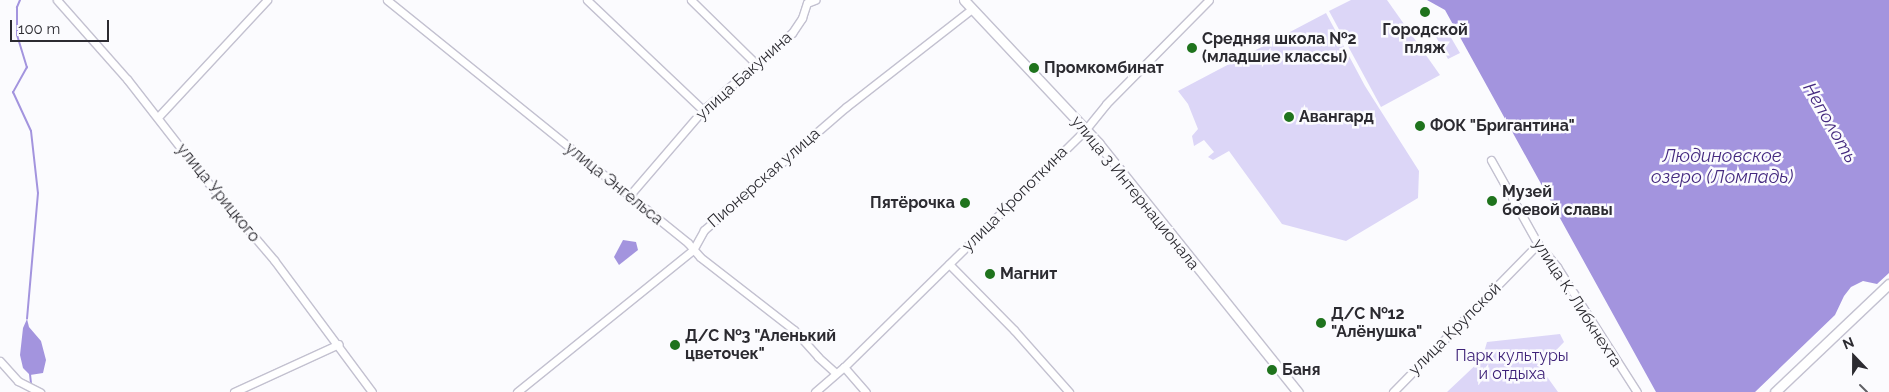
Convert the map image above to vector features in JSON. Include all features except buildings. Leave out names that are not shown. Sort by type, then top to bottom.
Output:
[{"type":"street","name":"улица Урицкого","points":[[57,0],[158,117],[204,178],[274,260],[339,344],[372,392]]},
{"type":"street","points":[[158,117],[267,0]]},
{"type":"street","name":"улица Энгельса","points":[[387,0],[794,330],[812,352],[836,373]]},
{"type":"street","points":[[587,0],[703,110]]},
{"type":"street","points":[[691,0],[755,63]]},
{"type":"street","name":"улица Бакунина","points":[[629,196],[703,110],[755,63],[792,33],[802,18],[806,1],[815,0]]},
{"type":"street","name":"улица 3 Интернационала","points":[[964,0],[1086,129],[1298,392]]},
{"type":"street","name":"улица Кропоткина","points":[[815,392],[844,367],[1086,129],[1106,104],[1209,0]]},
{"type":"street","name":"Пионерская улица","points":[[518,392],[693,250],[704,230],[831,120],[972,9]]},
{"type":"street","name":"улица К. Либкнехта","points":[[1491,160],[1538,244],[1557,267],[1637,392]]},
{"type":"street","name":"улица Крупской","points":[[1393,392],[1538,244]]},
{"type":"street","points":[[949,264],[1014,330],[1069,392]]},
{"type":"street","points":[[1775,392],[1889,284]]},
{"type":"street","points":[[234,392],[339,344]]},
{"type":"street","points":[[0,361],[18,381],[40,392]]},
{"type":"street","points":[[844,367],[866,392]]},
{"type":"green space","points":[[1351,0],[1387,0],[1440,75],[1381,107],[1329,11]]},
{"type":"green space","name":"Авангард","points":[[1326,13],[1365,86],[1419,171],[1418,198],[1346,241],[1282,224],[1229,151],[1213,160],[1208,157],[1214,152],[1204,140],[1194,146],[1192,136],[1198,129],[1188,104],[1178,91]]},
{"type":"green space","points":[[1446,29],[1460,53],[1448,59],[1435,35]]},
{"type":"green space","name":"Парк культуры и отдыха","points":[[1560,334],[1564,342],[1540,367],[1558,392],[1447,392],[1482,359],[1487,342]]},
{"type":"water","name":"Людиновское озеро (Ломпадь)","points":[[1427,0],[1889,0],[1889,273],[1877,284],[1863,281],[1851,287],[1844,296],[1835,315],[1755,392],[1656,392],[1445,10]]},
{"type":"water","points":[[623,240],[636,242],[638,250],[619,265],[614,257]]},
{"type":"water","points":[[27,319],[29,327],[41,341],[46,360],[43,373],[30,375],[23,368],[20,355],[23,328]]},
{"type":"waterway","points":[[20,0],[17,7],[17,35],[27,67],[13,92],[31,131],[38,193],[27,319]]},
{"type":"waterway","points":[[30,374],[31,383]]},
{"type":"railway","points":[[1860,385],[1867,392]]},
{"type":"place","name":"Городской пляж","points":[[1425,12]]},
{"type":"place","name":"Средняя школа №2 (младшие классы)","points":[[1192,48]]},
{"type":"place","name":"Промкомбинат","points":[[1034,68]]},
{"type":"place","name":"Авангард","points":[[1289,117]]},
{"type":"place","name":"ФОК \"Бригантина\"","points":[[1420,126]]},
{"type":"place","name":"Музей боевой славы","points":[[1492,201]]},
{"type":"place","name":"Пятёрочка","points":[[965,203]]},
{"type":"place","name":"Магнит","points":[[990,274]]},
{"type":"place","name":"Д/С №12 \"Алёнушка\"","points":[[1321,323]]},
{"type":"place","name":"Д/С №3 \"Аленький цветочек\"","points":[[675,345]]},
{"type":"place","name":"Баня","points":[[1272,370]]},
{"type":"water label","name":"Неполоть","points":[[1830,123]]}]
